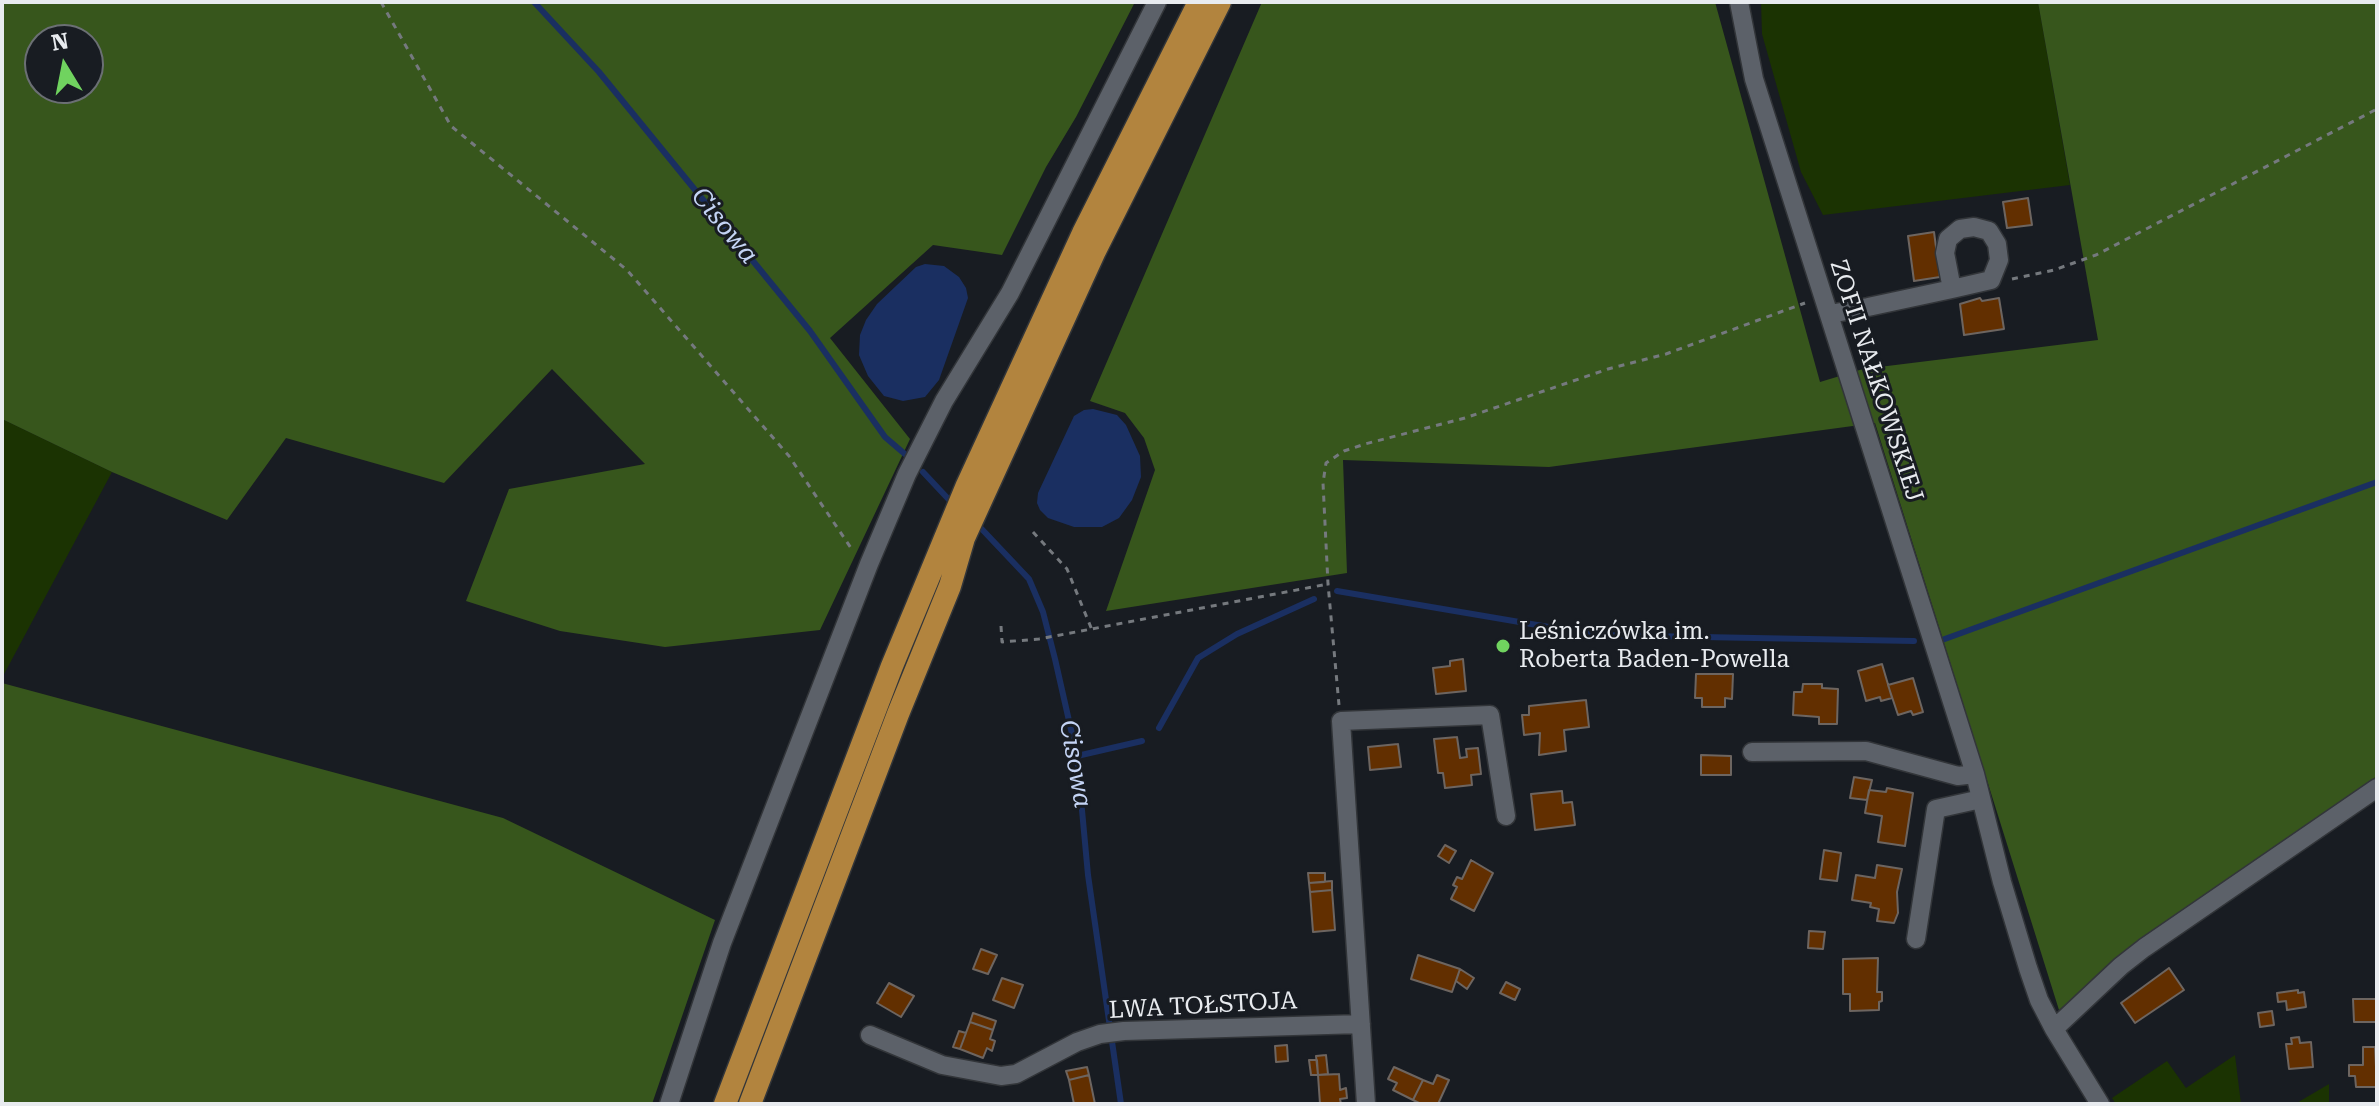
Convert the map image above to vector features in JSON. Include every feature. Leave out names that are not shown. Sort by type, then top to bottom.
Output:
[{"type":"main road","points":[[725,1104],[859,749],[957,531],[1077,245],[1199,2]]},
{"type":"main road","points":[[974,491],[1220,2]]},
{"type":"main road","points":[[750,1104],[950,586],[957,531]]},
{"type":"street","points":[[669,1104],[722,943],[907,474],[944,401],[1010,293],[1157,2]]},
{"type":"street","name":"ZOFII NAŁKOWSKIEJ","points":[[1739,2],[1754,79],[1975,774],[2028,968],[2054,1029],[2100,1104]]},
{"type":"street","points":[[1830,314],[1952,289],[1991,280],[1999,260],[1997,244],[1989,231],[1974,227],[1960,229],[1948,239],[1945,253],[1952,289]]},
{"type":"street","points":[[1366,1104],[1341,721],[1490,715],[1506,816]]},
{"type":"street","points":[[1752,752],[1866,751],[1958,776],[1975,774]]},
{"type":"street","points":[[2054,1029],[2144,948],[2377,788]]},
{"type":"street","points":[[1916,939],[1936,809],[1981,799]]},
{"type":"street","name":"LWA TOŁSTOJA","points":[[870,1035],[942,1065],[1001,1076],[1016,1074],[1077,1042],[1100,1034],[1361,1024]]},
{"type":"path","points":[[381,2],[451,126],[627,270],[789,456],[851,549],[869,564]]},
{"type":"path","points":[[1991,280],[2054,270],[2096,255],[2377,109]]},
{"type":"path","points":[[1341,721],[1328,584],[1323,483],[1326,463],[1344,451],[1465,418],[1608,369],[1666,354],[1823,296]]},
{"type":"path","points":[[1033,532],[1067,569],[1092,630]]},
{"type":"path","points":[[1001,626],[1002,642],[1039,639],[1328,584]]},
{"type":"green space","points":[[2,2],[1135,2],[1002,255],[933,245],[830,338],[910,439],[820,630],[665,647],[560,631],[466,601],[509,489],[645,464],[552,369],[444,483],[286,438],[227,520],[112,472],[2,419]]},
{"type":"green space","points":[[1262,2],[1715,2],[1820,382],[1863,369],[2098,340],[2038,2],[2377,2],[2377,776],[2126,955],[2059,1010],[1875,423],[1549,467],[1343,460],[1347,573],[1106,611],[1155,470],[1144,438],[1125,413],[1090,401]]},
{"type":"green space","points":[[1761,2],[2038,2],[2070,185],[1823,215],[1801,172],[1762,34]]},
{"type":"green space","points":[[2,419],[112,472],[2,678]]},
{"type":"green space","points":[[2,683],[503,818],[715,920],[652,1104],[2,1104]]},
{"type":"green space","points":[[2235,1055],[2241,1104],[2116,1104],[2112,1098],[2167,1061],[2186,1088]]},
{"type":"green space","points":[[2329,1084],[2329,1104],[2295,1104]]},
{"type":"water","points":[[925,264],[944,266],[959,277],[968,298],[939,380],[925,397],[903,401],[884,396],[868,376],[859,355],[860,335],[877,304],[916,267]]},
{"type":"water","points":[[1093,409],[1117,415],[1126,425],[1140,456],[1141,477],[1132,500],[1119,518],[1102,527],[1074,527],[1048,518],[1037,503],[1038,493],[1074,416]]},
{"type":"building","points":[[2028,198],[2032,225],[2007,228],[2003,202]]},
{"type":"building","points":[[1934,232],[1940,277],[1914,281],[1908,236]]},
{"type":"building","points":[[1980,298],[1982,301],[1999,298],[2004,329],[1964,335],[1960,304]]},
{"type":"building","points":[[1463,659],[1466,691],[1436,694],[1433,668],[1450,666],[1450,661]]},
{"type":"building","points":[[1882,664],[1892,698],[1866,701],[1858,671]]},
{"type":"building","points":[[1696,674],[1733,674],[1732,699],[1725,698],[1725,707],[1702,707],[1702,698],[1695,698]]},
{"type":"building","points":[[1913,678],[1923,712],[1913,715],[1911,711],[1898,715],[1888,685]]},
{"type":"building","points":[[1803,684],[1822,684],[1822,688],[1838,689],[1837,724],[1819,724],[1819,717],[1793,715],[1794,692],[1802,692]]},
{"type":"building","points":[[1586,700],[1589,727],[1564,730],[1566,751],[1539,755],[1540,733],[1524,735],[1522,715],[1529,715],[1529,706]]},
{"type":"building","points":[[1457,737],[1460,758],[1467,757],[1466,749],[1478,748],[1481,774],[1471,775],[1472,785],[1445,788],[1443,773],[1438,773],[1434,739]]},
{"type":"building","points":[[1398,744],[1401,767],[1370,770],[1368,747]]},
{"type":"building","points":[[1701,755],[1731,756],[1731,775],[1701,775]]},
{"type":"building","points":[[1854,777],[1872,780],[1867,800],[1850,798]]},
{"type":"building","points":[[1887,788],[1913,793],[1905,846],[1878,842],[1882,816],[1865,813],[1869,790],[1886,792]]},
{"type":"building","points":[[1562,791],[1563,803],[1572,802],[1575,825],[1535,830],[1531,794]]},
{"type":"building","points":[[1445,845],[1456,851],[1449,863],[1438,856]]},
{"type":"building","points":[[1824,850],[1841,853],[1837,881],[1820,879]]},
{"type":"building","points":[[1471,860],[1493,873],[1474,911],[1451,899],[1457,887],[1453,885],[1457,877],[1462,879]]},
{"type":"building","points":[[1877,865],[1902,869],[1897,892],[1898,913],[1894,923],[1877,921],[1879,909],[1870,907],[1871,903],[1852,900],[1856,875],[1875,878]]},
{"type":"building","points":[[1308,873],[1325,873],[1325,882],[1309,883]]},
{"type":"building","points":[[1332,881],[1332,890],[1310,892],[1309,883]]},
{"type":"building","points":[[1332,890],[1335,930],[1313,932],[1310,892]]},
{"type":"building","points":[[1809,931],[1825,932],[1823,949],[1808,948]]},
{"type":"building","points":[[981,949],[997,955],[988,974],[973,969]]},
{"type":"building","points":[[1418,955],[1460,969],[1452,992],[1411,979]]},
{"type":"building","points":[[1878,958],[1877,992],[1882,992],[1879,1010],[1850,1011],[1850,994],[1843,994],[1843,959]]},
{"type":"building","points":[[2169,968],[2184,990],[2135,1023],[2121,1003]]},
{"type":"building","points":[[1460,969],[1474,978],[1467,989],[1456,981]]},
{"type":"building","points":[[1002,978],[1023,985],[1014,1008],[993,1000]]},
{"type":"building","points":[[1506,982],[1520,989],[1515,1000],[1500,993]]},
{"type":"building","points":[[889,983],[914,996],[901,1017],[877,1003]]},
{"type":"building","points":[[2298,990],[2298,993],[2304,992],[2306,1007],[2287,1010],[2286,1001],[2278,1002],[2277,993]]},
{"type":"building","points":[[2353,999],[2377,999],[2377,1022],[2354,1022]]},
{"type":"building","points":[[2272,1011],[2274,1025],[2260,1027],[2258,1013]]},
{"type":"building","points":[[973,1013],[996,1021],[993,1030],[970,1022]]},
{"type":"building","points":[[970,1022],[993,1030],[990,1039],[995,1041],[992,1051],[987,1048],[983,1058],[960,1049]]},
{"type":"building","points":[[959,1031],[966,1033],[960,1049],[953,1047]]},
{"type":"building","points":[[2299,1037],[2300,1043],[2311,1042],[2313,1067],[2289,1069],[2286,1044],[2292,1044],[2291,1038]]},
{"type":"building","points":[[1287,1045],[1288,1061],[1276,1062],[1275,1046]]},
{"type":"building","points":[[2363,1047],[2375,1047],[2377,1087],[2356,1087],[2355,1076],[2349,1076],[2349,1065],[2363,1065]]},
{"type":"building","points":[[1326,1055],[1328,1074],[1318,1075],[1316,1056]]},
{"type":"building","points":[[1309,1060],[1317,1060],[1318,1075],[1311,1075]]},
{"type":"building","points":[[1087,1067],[1089,1075],[1069,1080],[1066,1071]]},
{"type":"building","points":[[1394,1067],[1423,1080],[1413,1100],[1393,1090],[1397,1083],[1388,1079]]},
{"type":"building","points":[[1339,1074],[1340,1090],[1346,1088],[1347,1098],[1340,1099],[1341,1104],[1320,1104],[1318,1075]]},
{"type":"building","points":[[1089,1075],[1095,1104],[1074,1104],[1069,1080]]},
{"type":"building","points":[[1437,1075],[1449,1080],[1438,1104],[1421,1104],[1413,1100],[1423,1080],[1433,1084]]},
{"type":"waterway","name":"Cisowa","points":[[534,2],[599,72],[810,331],[885,437],[906,455]]},
{"type":"waterway","name":"Cisowa","points":[[923,472],[953,504]]},
{"type":"waterway","points":[[1942,640],[2377,482]]},
{"type":"waterway","name":"Cisowa","points":[[977,524],[1029,579],[1043,612],[1055,659],[1077,756],[1088,875],[1121,1104]]},
{"type":"waterway","points":[[1337,591],[1596,635],[1914,641]]},
{"type":"waterway","points":[[1159,728],[1198,658],[1237,634],[1314,599]]},
{"type":"waterway","points":[[1077,756],[1142,741]]},
{"type":"place","name":"Leśniczówka im. Roberta Baden-Powella","points":[[1503,646]]}]
